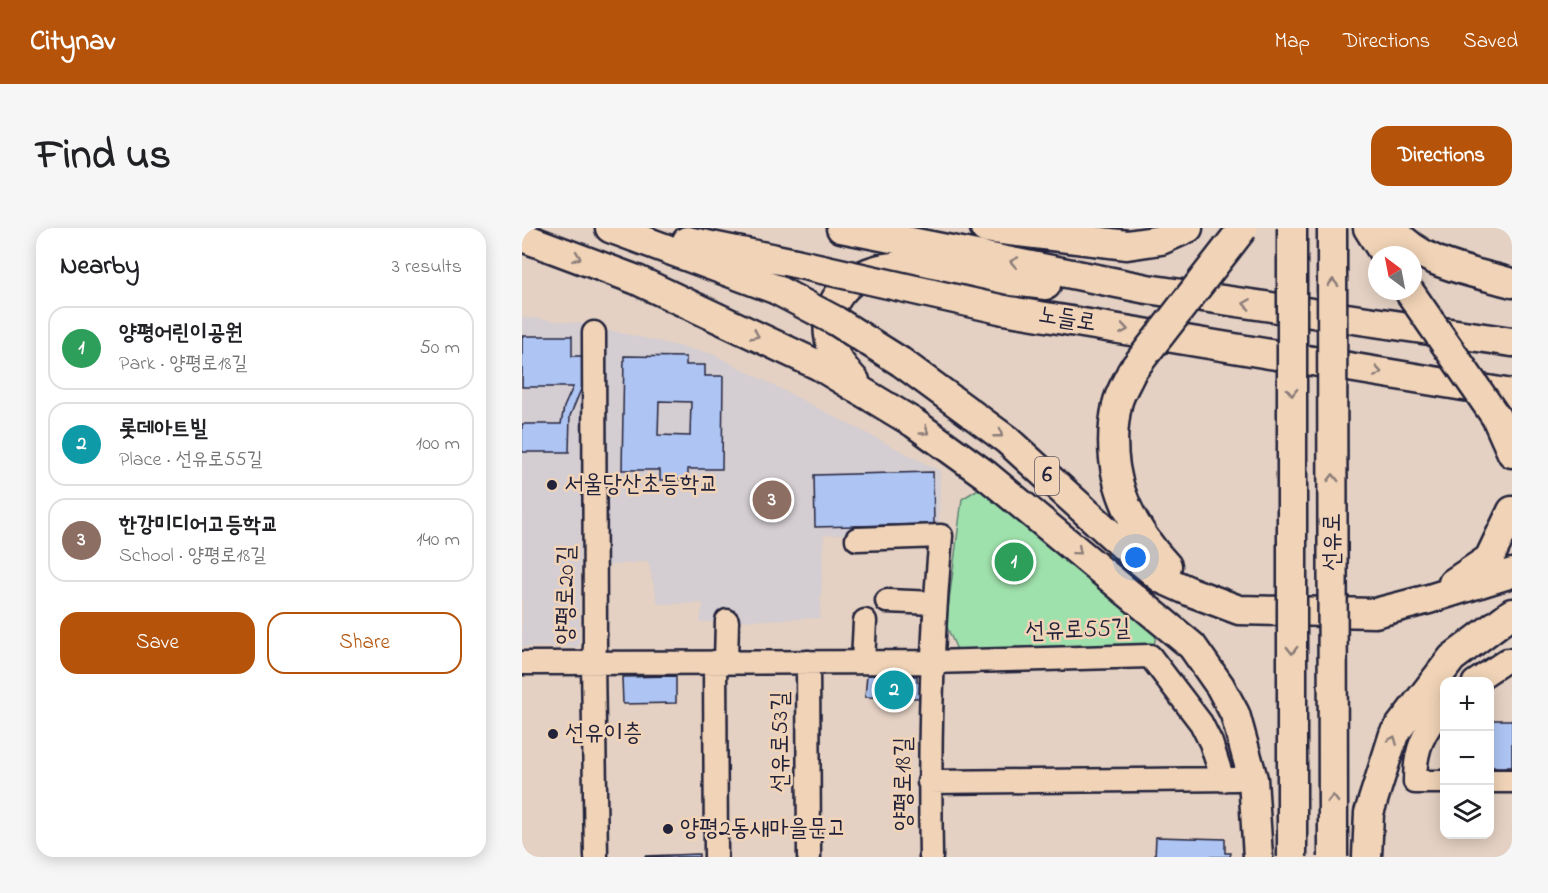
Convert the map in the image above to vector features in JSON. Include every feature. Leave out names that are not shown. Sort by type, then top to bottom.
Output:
[{"type":"main road","name":"6","points":[[610,228],[775,289],[836,321],[902,362],[1007,440],[1162,579],[1239,610],[1374,613],[1429,599],[1489,559],[1512,511]]},
{"type":"main road","name":"노들로","points":[[626,228],[1004,310],[1512,394]]},
{"type":"main road","name":"노들로","points":[[841,228],[1147,289],[1512,342]]},
{"type":"main road","points":[[985,228],[1127,245],[1161,240],[1188,228]]},
{"type":"main road","points":[[1191,592],[1153,551],[1134,523],[1120,493],[1112,446],[1117,403],[1131,371],[1243,228]]},
{"type":"main road","name":"선유로","points":[[1292,228],[1292,857]]},
{"type":"main road","name":"선유로","points":[[1332,228],[1333,857]]},
{"type":"main road","points":[[1368,228],[1379,246]]},
{"type":"main road","points":[[1392,228],[1414,249],[1434,261],[1512,283]]},
{"type":"main road","points":[[522,237],[637,280],[818,365],[867,394],[914,423],[986,475],[1192,646],[1220,686],[1235,714],[1253,779],[1258,857]]},
{"type":"main road","points":[[867,394],[841,365],[834,352],[828,322],[830,308],[841,292],[855,279],[871,271],[893,267],[1036,285],[1147,289]]},
{"type":"main road","points":[[1415,300],[1496,417],[1512,453]]},
{"type":"main road","points":[[1367,322],[1512,357]]},
{"type":"main road","points":[[1429,599],[1512,573]]},
{"type":"main road","points":[[1367,857],[1369,813],[1394,734],[1452,658],[1512,613]]},
{"type":"street","name":"양평로20길","points":[[594,333],[596,646],[593,662],[596,857]]},
{"type":"street","name":"양평로18길","points":[[857,540],[941,536],[932,662],[929,782],[931,857]]},
{"type":"street","points":[[887,601],[935,603]]},
{"type":"street","points":[[716,857],[721,662],[728,621]]},
{"type":"street","points":[[863,662],[865,621]]},
{"type":"street","name":"선유로55길","points":[[522,663],[932,662],[1150,656],[1201,723],[1211,743],[1223,780]]},
{"type":"street","points":[[1480,677],[1507,660],[1512,660]]},
{"type":"street","name":"선유로53길","points":[[807,662],[809,857]]},
{"type":"street","points":[[1440,712],[1429,725],[1416,752],[1414,782],[1440,782]]},
{"type":"street","points":[[929,782],[1253,779]]},
{"type":"street","points":[[1494,781],[1512,781]]},
{"type":"shaded area","name":"서울당산초등학교","points":[[522,317],[584,324],[579,647],[522,647]]},
{"type":"shaded area","points":[[604,329],[713,354],[940,471],[939,530],[824,535],[820,618],[700,622],[703,603],[658,604],[648,561],[606,566]]},
{"type":"green space","points":[[983,486],[1157,631],[1154,645],[958,652],[946,625],[962,499]]},
{"type":"building","points":[[522,336],[572,336],[572,356],[583,356],[582,387],[570,416],[569,452],[522,452],[522,424],[561,424],[564,407],[573,387],[522,387]]},
{"type":"building","points":[[624,356],[686,357],[686,365],[705,365],[705,376],[723,376],[722,469],[688,469],[688,480],[660,480],[660,470],[622,470]],"holes":[[[659,401],[691,402],[690,436],[658,435]]]},
{"type":"building","points":[[933,472],[934,524],[815,527],[814,475]]},
{"type":"building","points":[[867,675],[917,676],[917,682],[923,682],[922,698],[865,697]]},
{"type":"building","points":[[676,676],[676,703],[623,704],[622,677]]},
{"type":"building","points":[[1494,720],[1512,720],[1512,767],[1494,767]]},
{"type":"building","points":[[1156,837],[1225,839],[1225,853],[1231,853],[1230,857],[1155,857]]},
{"type":"building","points":[[699,854],[699,857],[645,857],[645,856]]},
{"type":"place","name":"서울당산초등학교","points":[[552,485]]},
{"type":"place","name":"한강미디어고등학교","points":[[772,500]]},
{"type":"place","name":"양평어린이공원","points":[[1014,562]]},
{"type":"place","name":"롯데아트빌","points":[[894,690]]},
{"type":"place","name":"선유이층","points":[[553,734]]},
{"type":"place","name":"양평2동새마을문고","points":[[668,829]]}]
